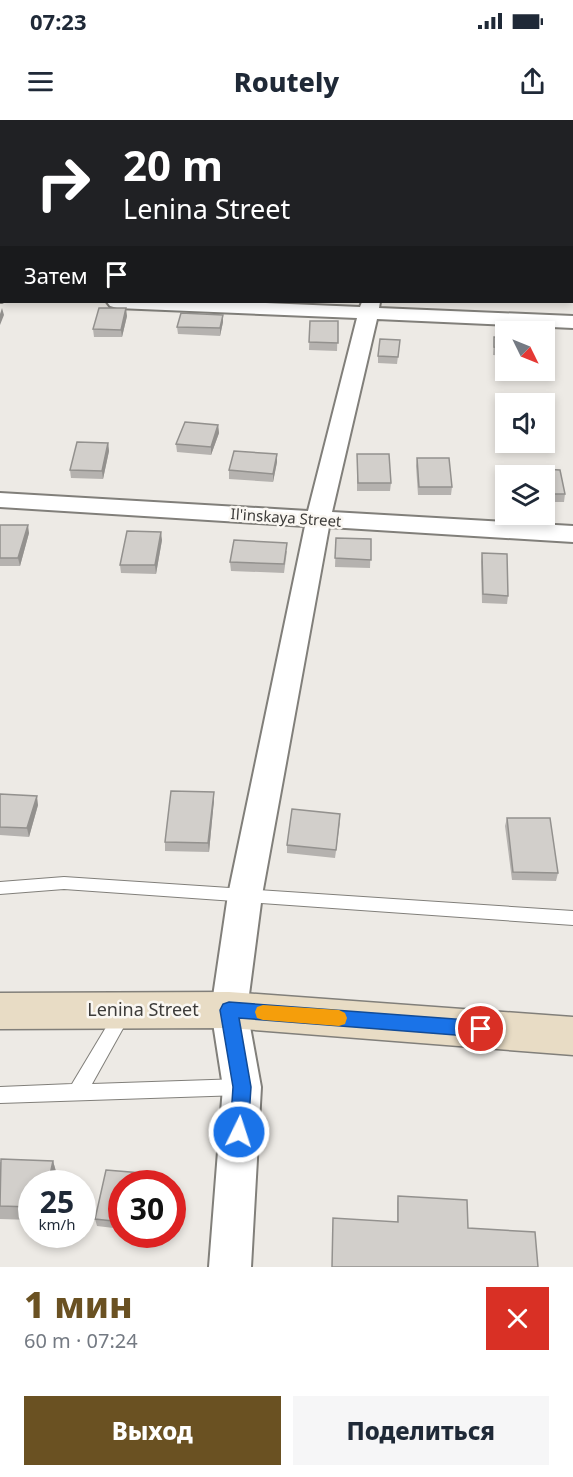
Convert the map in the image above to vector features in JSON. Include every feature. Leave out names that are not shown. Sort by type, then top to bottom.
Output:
[{"type":"main road","name":"Lenina Street","points":[[0,1011],[229,1010],[573,1036]]},
{"type":"street","points":[[159,303],[370,308],[573,322]]},
{"type":"street","points":[[230,1267],[242,1087],[229,1010],[245,895],[318,520],[370,308]]},
{"type":"street","name":"Il'inskaya Street","points":[[0,500],[573,534]]},
{"type":"lane","points":[[0,888],[64,883],[573,918]]},
{"type":"lane","points":[[77,1092],[125,1010]]},
{"type":"lane","points":[[0,1095],[242,1087]]},
{"type":"building","points":[[99,308],[126,308],[121,330],[93,329]]},
{"type":"building","points":[[181,313],[223,315],[220,328],[177,327]]},
{"type":"building","points":[[310,321],[338,321],[338,343],[309,342]]},
{"type":"building","points":[[380,339],[400,340],[398,357],[378,356]]},
{"type":"building","points":[[185,422],[218,425],[211,447],[176,444]]},
{"type":"building","points":[[77,442],[108,443],[102,471],[70,470]]},
{"type":"building","points":[[234,451],[277,454],[273,474],[229,470]]},
{"type":"building","points":[[357,454],[389,454],[391,483],[358,483]]},
{"type":"building","points":[[417,458],[449,458],[452,487],[419,487]]},
{"type":"building","points":[[555,470],[560,470],[565,494],[555,494]]},
{"type":"building","points":[[0,525],[28,525],[18,558],[0,558]]},
{"type":"building","points":[[127,531],[161,532],[155,565],[120,565]]},
{"type":"building","points":[[336,538],[371,539],[371,560],[335,558]]},
{"type":"building","points":[[234,540],[287,543],[284,564],[230,562]]},
{"type":"building","points":[[482,553],[507,554],[508,596],[483,594]]},
{"type":"building","points":[[171,791],[214,792],[208,843],[165,842]]},
{"type":"building","points":[[0,794],[37,796],[27,828],[0,827]]},
{"type":"building","points":[[292,809],[340,814],[336,850],[287,845]]},
{"type":"building","points":[[507,818],[550,818],[558,873],[513,872]]},
{"type":"building","points":[[1,1159],[53,1161],[51,1170],[18,1170],[18,1207],[0,1206]]},
{"type":"building","points":[[106,1170],[108,1170],[108,1220],[96,1219]]},
{"type":"building","points":[[398,1196],[467,1200],[468,1228],[535,1232],[538,1267],[332,1267],[333,1218],[398,1222]]},
{"type":"slow traffic","points":[[263,1012],[339,1018]]},
{"type":"route","points":[[239,1132],[242,1087],[229,1010],[481,1029]]}]
